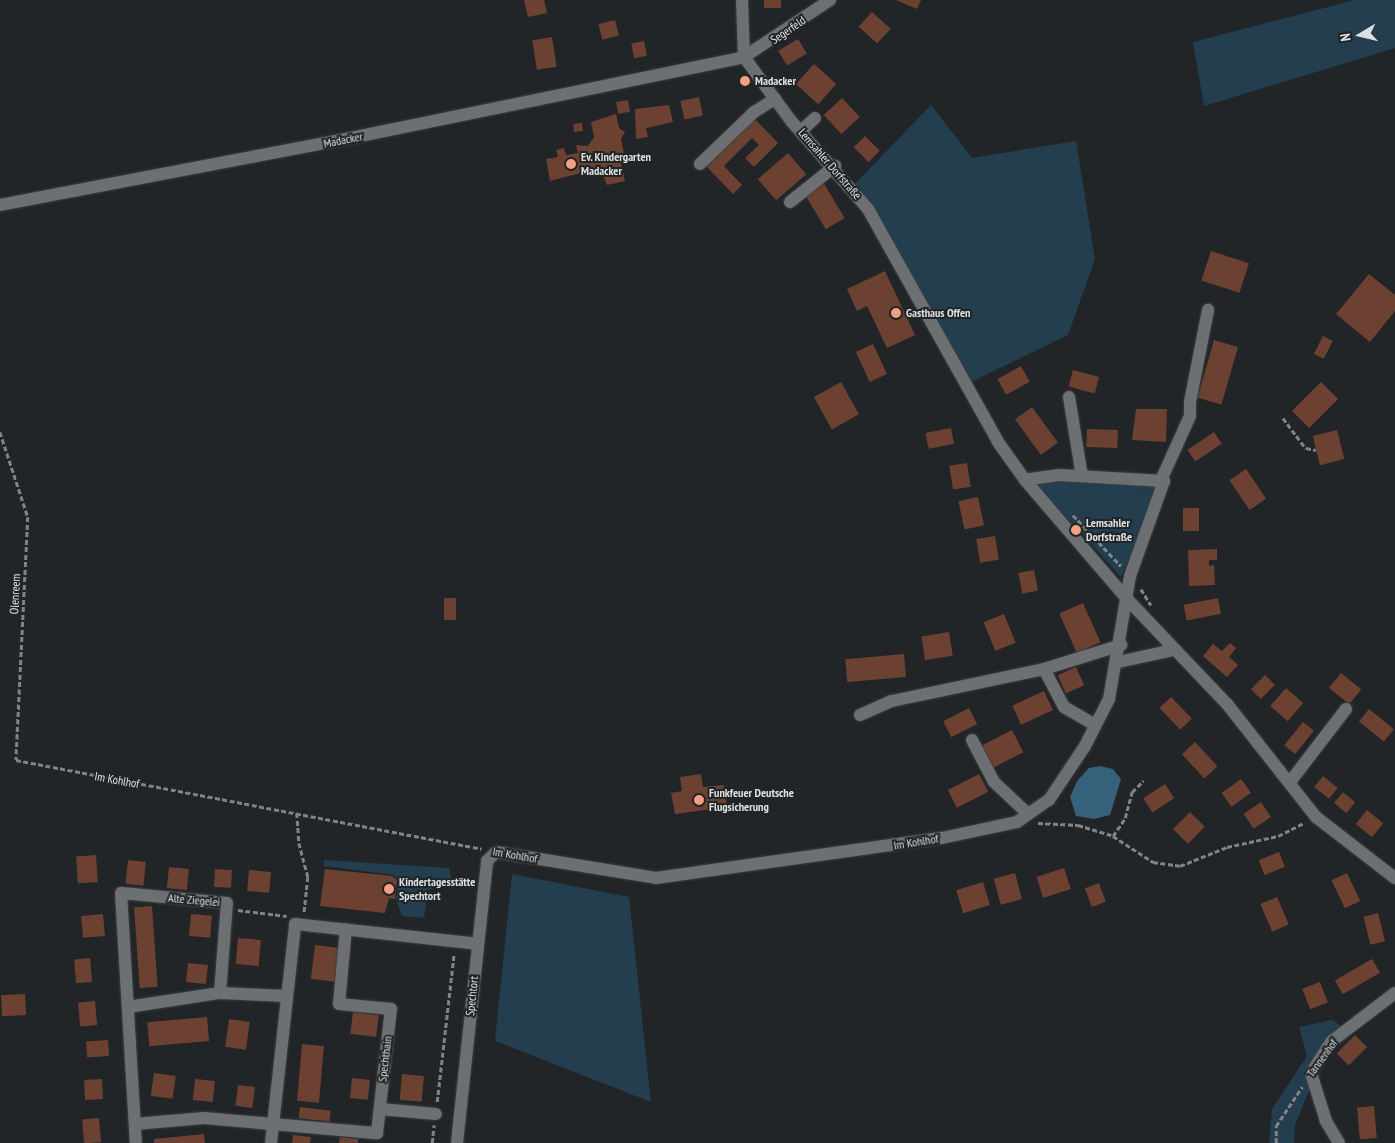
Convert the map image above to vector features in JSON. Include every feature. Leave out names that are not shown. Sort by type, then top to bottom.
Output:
[{"type":"street","points":[[742,0],[744,57]]},
{"type":"street","name":"Segerfeld","points":[[744,57],[830,0]]},
{"type":"street","name":"Lemsahler Dorfstraße","points":[[744,57],[801,131],[835,166],[868,209],[998,442],[1025,480],[1173,650],[1227,704],[1316,817],[1395,878]]},
{"type":"street","name":"Madacker","points":[[0,205],[346,139],[744,57]]},
{"type":"street","points":[[700,164],[754,112],[775,99]]},
{"type":"street","points":[[801,131],[814,118]]},
{"type":"street","points":[[790,202],[835,166]]},
{"type":"street","name":"Im Kohlhof","points":[[496,852],[656,878],[942,838],[1017,822],[1049,800],[1096,725],[1109,699],[1121,645],[1130,576],[1163,487],[1162,478],[1190,416],[1190,402],[1208,310]]},
{"type":"street","points":[[1069,397],[1082,476]]},
{"type":"street","points":[[1025,480],[1038,476],[1162,478]]},
{"type":"street","points":[[860,715],[892,701],[1044,668],[1121,645]]},
{"type":"street","points":[[1118,662],[1173,650]]},
{"type":"street","points":[[1044,668],[1064,707],[1096,725]]},
{"type":"street","points":[[1290,782],[1346,710]]},
{"type":"street","points":[[972,740],[994,782],[1028,814]]},
{"type":"street","name":"Spechtort","points":[[457,1143],[487,861],[496,852]]},
{"type":"street","name":"Alte Ziegelei","points":[[136,1143],[121,893],[226,903],[220,993]]},
{"type":"street","points":[[271,1143],[286,996],[299,925],[478,944]]},
{"type":"street","name":"Spechthain","points":[[273,1123],[377,1133],[391,1009],[339,1004],[346,929]]},
{"type":"street","points":[[128,1006],[220,993],[286,996]]},
{"type":"street","name":"Tannenhof","points":[[1311,1073],[1332,1041],[1395,993]]},
{"type":"street","points":[[1311,1073],[1326,1122],[1339,1143]]},
{"type":"street","points":[[380,1109],[436,1114]]},
{"type":"street","points":[[135,1124],[204,1118],[273,1123]]},
{"type":"path","points":[[1283,418],[1306,448],[1316,450]]},
{"type":"path","name":"Olenreem","points":[[0,432],[28,517],[16,760]]},
{"type":"path","points":[[1071,513],[1130,576],[1155,612]]},
{"type":"path","name":"Im Kohlhof","points":[[16,760],[297,812],[496,852]]},
{"type":"path","points":[[1113,836],[1125,818],[1132,792],[1143,781]]},
{"type":"path","points":[[297,812],[299,843],[308,877],[299,925]]},
{"type":"path","points":[[1017,822],[1078,825],[1113,836],[1153,862],[1180,866],[1227,847],[1278,836],[1316,817]]},
{"type":"path","points":[[226,908],[292,917],[299,925]]},
{"type":"path","points":[[432,1143],[456,942]]},
{"type":"path","name":"Tannenhof","points":[[1276,1143],[1276,1126],[1311,1073]]},
{"type":"shaded area","points":[[1355,0],[1395,0],[1395,48],[1204,106],[1193,42]]},
{"type":"shaded area","points":[[931,105],[972,158],[1076,141],[1095,259],[1068,335],[967,384],[852,187]]},
{"type":"shaded area","points":[[1049,480],[1161,482],[1121,577],[1036,484]]},
{"type":"shaded area","points":[[1100,766],[1113,769],[1121,779],[1110,815],[1094,819],[1076,816],[1070,797],[1077,781],[1089,768]]},
{"type":"shaded area","points":[[324,860],[449,868],[453,886],[439,884],[428,891],[424,918],[402,916],[396,899],[398,881],[394,875],[324,866]]},
{"type":"shaded area","points":[[512,874],[629,897],[651,1102],[495,1041]]},
{"type":"shaded area","points":[[1332,1020],[1346,1029],[1319,1066],[1295,1125],[1294,1143],[1269,1143],[1272,1109],[1307,1056],[1299,1027]]},
{"type":"building","points":[[524,0],[544,0],[547,13],[528,17]]},
{"type":"building","points":[[764,0],[781,0],[781,8],[764,8]]},
{"type":"building","points":[[896,0],[921,0],[917,9]]},
{"type":"building","points":[[872,12],[891,29],[877,44],[859,27]]},
{"type":"building","points":[[615,20],[619,36],[602,40],[599,24]]},
{"type":"building","points":[[552,37],[557,67],[537,70],[532,40]]},
{"type":"building","points":[[798,39],[807,54],[787,65],[778,51]]},
{"type":"building","points":[[644,41],[647,56],[634,58],[631,43]]},
{"type":"building","points":[[814,64],[836,84],[818,104],[796,84]]},
{"type":"building","points":[[699,97],[703,116],[684,120],[680,101]]},
{"type":"building","points":[[842,98],[860,117],[841,134],[824,115]]},
{"type":"building","points":[[628,100],[630,112],[618,114],[616,102]]},
{"type":"building","points":[[669,105],[673,122],[646,128],[648,137],[636,139],[635,109]]},
{"type":"building","points":[[616,114],[619,128],[625,132],[621,139],[625,158],[620,159],[625,181],[607,185],[600,168],[550,181],[546,159],[558,157],[556,150],[564,148],[566,155],[578,153],[576,145],[588,146],[594,137],[591,122]]},
{"type":"building","points":[[754,118],[778,143],[754,167],[745,158],[759,145],[752,138],[724,166],[742,185],[733,194],[705,165]]},
{"type":"building","points":[[582,123],[583,131],[574,132],[573,124]]},
{"type":"building","points":[[865,136],[880,151],[869,162],[854,147]]},
{"type":"building","points":[[788,153],[806,174],[776,200],[758,179]]},
{"type":"building","points":[[823,182],[845,218],[826,229],[804,193]]},
{"type":"building","points":[[1211,251],[1249,263],[1239,293],[1201,280]]},
{"type":"building","points":[[885,271],[915,335],[887,348],[867,306],[857,311],[847,289]]},
{"type":"building","points":[[1369,274],[1395,295],[1395,311],[1370,342],[1336,314]]},
{"type":"building","points":[[1323,336],[1333,341],[1324,359],[1314,354]]},
{"type":"building","points":[[1214,340],[1238,347],[1221,405],[1197,398]]},
{"type":"building","points":[[873,344],[887,374],[870,382],[856,352]]},
{"type":"building","points":[[1021,366],[1030,382],[1006,395],[997,379]]},
{"type":"building","points":[[1073,370],[1099,377],[1095,393],[1069,386]]},
{"type":"building","points":[[841,382],[859,414],[832,429],[814,397]]},
{"type":"building","points":[[1321,382],[1338,399],[1309,428],[1292,411]]},
{"type":"building","points":[[1032,407],[1058,443],[1041,455],[1015,419]]},
{"type":"building","points":[[1136,409],[1167,409],[1166,442],[1132,440]]},
{"type":"building","points":[[951,428],[954,444],[929,449],[925,433]]},
{"type":"building","points":[[1087,429],[1118,430],[1117,448],[1086,447]]},
{"type":"building","points":[[1337,430],[1344,459],[1320,465],[1313,436]]},
{"type":"building","points":[[1214,432],[1222,444],[1195,462],[1187,450]]},
{"type":"building","points":[[967,463],[971,487],[953,490],[949,466]]},
{"type":"building","points":[[1246,469],[1266,499],[1250,510],[1229,480]]},
{"type":"building","points":[[978,497],[984,525],[964,530],[958,501]]},
{"type":"building","points":[[1183,508],[1199,508],[1199,531],[1183,531]]},
{"type":"building","points":[[995,536],[999,560],[980,563],[976,539]]},
{"type":"building","points":[[1217,549],[1217,560],[1209,560],[1209,566],[1214,565],[1215,585],[1189,586],[1188,550]]},
{"type":"building","points":[[1034,570],[1038,591],[1022,594],[1018,573]]},
{"type":"building","points":[[444,598],[456,598],[456,620],[444,620]]},
{"type":"building","points":[[1218,598],[1221,614],[1187,620],[1184,605]]},
{"type":"building","points":[[1083,603],[1100,642],[1077,653],[1059,614]]},
{"type":"building","points":[[1004,614],[1016,643],[995,651],[984,622]]},
{"type":"building","points":[[949,632],[953,656],[925,660],[921,636]]},
{"type":"building","points":[[1230,643],[1236,648],[1229,657],[1238,665],[1227,677],[1203,656],[1213,644],[1222,651]]},
{"type":"building","points":[[904,654],[906,677],[847,682],[845,659]]},
{"type":"building","points":[[1076,667],[1084,685],[1066,693],[1058,675]]},
{"type":"building","points":[[1341,673],[1361,689],[1349,704],[1329,688]]},
{"type":"building","points":[[1265,675],[1275,685],[1261,699],[1251,689]]},
{"type":"building","points":[[1286,688],[1303,703],[1288,721],[1270,706]]},
{"type":"building","points":[[1044,691],[1053,710],[1021,725],[1012,706]]},
{"type":"building","points":[[1171,697],[1192,719],[1180,730],[1159,708]]},
{"type":"building","points":[[969,708],[977,724],[951,737],[943,721]]},
{"type":"building","points":[[1369,709],[1394,729],[1384,742],[1359,721]]},
{"type":"building","points":[[1303,722],[1314,731],[1295,754],[1284,745]]},
{"type":"building","points":[[1012,730],[1023,752],[992,768],[981,746]]},
{"type":"building","points":[[1195,742],[1218,766],[1204,778],[1182,754]]},
{"type":"building","name":"Funkfeuer Deutsche Flugsicherung","points":[[701,774],[703,787],[724,785],[727,807],[675,814],[671,793],[682,791],[680,777]]},
{"type":"building","points":[[979,774],[988,792],[957,808],[948,790]]},
{"type":"building","points":[[1323,776],[1338,788],[1329,799],[1314,787]]},
{"type":"building","points":[[1241,779],[1251,793],[1232,807],[1222,793]]},
{"type":"building","points":[[1165,784],[1174,798],[1152,812],[1143,798]]},
{"type":"building","points":[[1343,792],[1355,802],[1346,813],[1334,803]]},
{"type":"building","points":[[1261,802],[1271,817],[1254,829],[1244,814]]},
{"type":"building","points":[[1367,810],[1383,823],[1372,837],[1356,824]]},
{"type":"building","points":[[1190,812],[1205,827],[1188,844],[1173,829]]},
{"type":"building","points":[[1279,852],[1285,867],[1265,875],[1259,860]]},
{"type":"building","points":[[96,855],[98,882],[78,883],[76,856]]},
{"type":"building","points":[[128,860],[146,862],[143,886],[125,884]]},
{"type":"building","points":[[169,867],[189,869],[187,890],[167,888]]},
{"type":"building","points":[[1064,868],[1071,889],[1043,898],[1036,877]]},
{"type":"building","points":[[215,869],[232,870],[231,888],[214,887]]},
{"type":"building","points":[[325,869],[392,876],[397,880],[395,899],[389,898],[385,913],[320,906]]},
{"type":"building","points":[[249,870],[271,872],[269,893],[247,891]]},
{"type":"building","points":[[1015,873],[1022,899],[1001,905],[994,879]]},
{"type":"building","points":[[1347,873],[1360,901],[1345,908],[1332,880]]},
{"type":"building","points":[[983,882],[990,905],[963,913],[956,890]]},
{"type":"building","points":[[1099,883],[1106,902],[1092,907],[1085,888]]},
{"type":"building","points":[[1277,897],[1289,925],[1272,932],[1260,904]]},
{"type":"building","points":[[152,906],[158,987],[140,988],[134,907]]},
{"type":"building","points":[[1378,913],[1385,941],[1370,945],[1363,917]]},
{"type":"building","points":[[103,914],[105,936],[83,938],[81,916]]},
{"type":"building","points":[[191,914],[212,916],[210,938],[189,936]]},
{"type":"building","points":[[238,938],[261,940],[259,966],[236,964]]},
{"type":"building","points":[[315,945],[339,948],[335,982],[311,979]]},
{"type":"building","points":[[90,958],[92,982],[76,983],[74,959]]},
{"type":"building","points":[[1372,959],[1380,973],[1343,994],[1335,980]]},
{"type":"building","points":[[188,963],[208,965],[206,984],[186,982]]},
{"type":"building","points":[[1320,982],[1328,1003],[1310,1009],[1302,989]]},
{"type":"building","points":[[25,994],[26,1015],[2,1016],[1,995]]},
{"type":"building","points":[[95,1001],[97,1025],[80,1026],[78,1002]]},
{"type":"building","points":[[353,1012],[379,1015],[376,1037],[350,1034]]},
{"type":"building","points":[[207,1017],[209,1041],[149,1046],[147,1022]]},
{"type":"building","points":[[229,1019],[250,1022],[246,1050],[225,1047]]},
{"type":"building","points":[[1355,1035],[1367,1047],[1349,1065],[1337,1053]]},
{"type":"building","points":[[108,1040],[109,1056],[87,1057],[86,1042]]},
{"type":"building","points":[[302,1044],[324,1046],[319,1103],[297,1101]]},
{"type":"building","points":[[154,1073],[176,1076],[173,1099],[151,1096]]},
{"type":"building","points":[[402,1074],[424,1076],[422,1102],[400,1100]]},
{"type":"building","points":[[352,1078],[370,1080],[368,1100],[350,1098]]},
{"type":"building","points":[[102,1079],[103,1099],[85,1100],[84,1080]]},
{"type":"building","points":[[195,1079],[215,1081],[213,1102],[193,1100]]},
{"type":"building","points":[[238,1085],[255,1087],[252,1108],[235,1106]]},
{"type":"building","points":[[1374,1106],[1377,1138],[1360,1139],[1357,1107]]},
{"type":"building","points":[[300,1107],[331,1111],[329,1122],[299,1118]]},
{"type":"building","points":[[99,1118],[101,1142],[84,1143],[82,1119]]},
{"type":"building","points":[[204,1134],[205,1143],[154,1143],[154,1139]]},
{"type":"building","points":[[293,1135],[311,1137],[310,1143],[292,1143]]},
{"type":"building","points":[[340,1137],[358,1139],[358,1143],[339,1143]]},
{"type":"place","name":"Madacker","points":[[745,81]]},
{"type":"place","name":"Ev. Kindergarten Madacker","points":[[571,164]]},
{"type":"place","name":"Gasthaus Offen","points":[[896,313]]},
{"type":"place","name":"Lemsahler Dorfstraße","points":[[1076,530]]},
{"type":"place","name":"Funkfeuer Deutsche Flugsicherung","points":[[699,800]]},
{"type":"place","name":"Kindertagesstätte Spechtort","points":[[389,889]]}]
